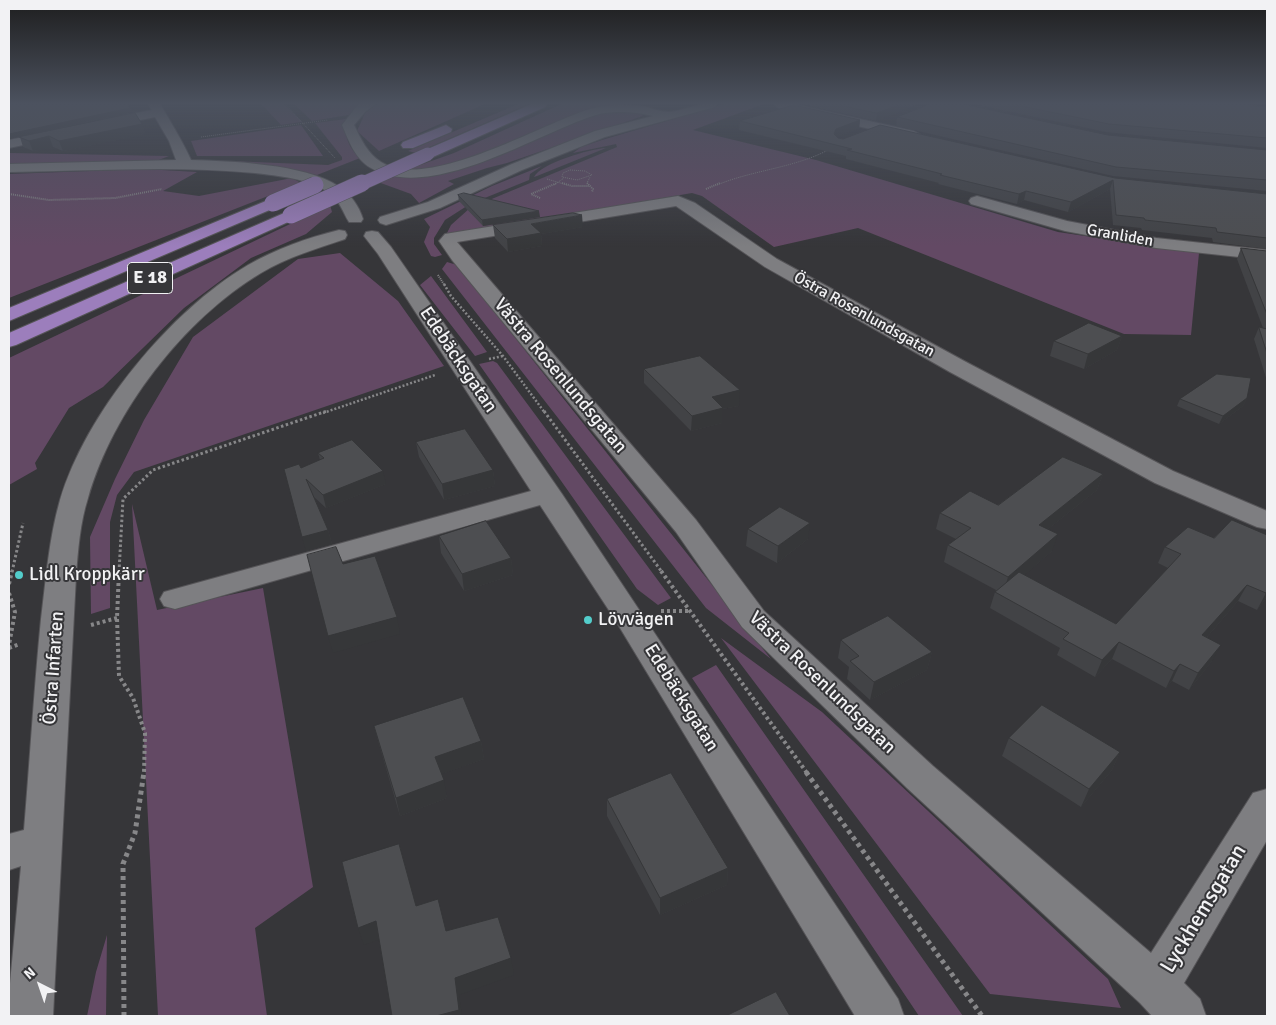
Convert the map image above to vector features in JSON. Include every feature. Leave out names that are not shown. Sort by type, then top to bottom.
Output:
[{"type":"highway","points":[[354,168],[392,152]]},
{"type":"highway","name":"E 18","points":[[9,341],[433,152]]},
{"type":"highway","name":"E 18","points":[[9,315],[336,176]]},
{"type":"street","points":[[180,152],[185,164]]},
{"type":"street","points":[[361,152],[370,162],[388,170],[409,174],[438,172],[467,164],[496,152]]},
{"type":"street","name":"Östra Infarten","points":[[30,1016],[26,846],[55,635],[66,535],[75,496],[89,458],[115,411],[158,352],[215,298],[254,270],[286,252],[434,205],[555,152]]},
{"type":"street","name":"Edebäcksgatan","points":[[9,168],[185,164],[235,166],[301,175],[332,187],[352,208],[363,227],[385,251],[549,494],[625,610],[881,1016]]},
{"type":"street","points":[[441,254],[451,238],[678,201]]},
{"type":"street","name":"Östra Rosenlundsgatan","points":[[678,201],[689,206],[771,263],[958,367],[1164,477],[1267,521]]},
{"type":"street","name":"Granliden","points":[[976,201],[1065,226],[1156,243],[1267,255]]},
{"type":"street","name":"Västra Rosenlundsgatan","points":[[441,254],[458,256],[686,526],[753,619],[920,777],[1156,987],[1183,1016]]},
{"type":"street","points":[[175,599],[549,494]]},
{"type":"street","name":"Lyckhemsgatan","points":[[1156,987],[1267,805]]},
{"type":"path","points":[[678,201],[733,178],[813,158],[824,152]]},
{"type":"path","points":[[561,176],[564,172],[578,170],[590,172],[592,175],[587,183],[593,190],[587,194]]},
{"type":"path","points":[[557,176],[577,180],[590,177]]},
{"type":"path","points":[[552,177],[547,179],[578,187],[589,186]]},
{"type":"path","points":[[542,198],[531,194],[536,190],[560,183],[564,178]]},
{"type":"path","points":[[9,194],[59,200],[115,198],[163,189]]},
{"type":"path","points":[[441,254],[451,296],[503,356],[982,1016]]},
{"type":"path","points":[[9,584],[23,523]]},
{"type":"path","points":[[9,593],[15,612],[9,645]]},
{"type":"shaded area","points":[[195,152],[320,152],[323,156],[197,156]]},
{"type":"shaded area","points":[[338,152],[354,152],[360,158],[317,175],[229,161],[328,165],[342,160]]},
{"type":"shaded area","points":[[487,152],[466,161],[413,172],[406,170],[454,153]]},
{"type":"shaded area","points":[[496,152],[539,152],[448,181],[454,184],[419,203],[411,194],[378,182],[394,177],[437,174]]},
{"type":"shaded area","points":[[596,152],[534,177],[546,167],[578,154]]},
{"type":"shaded area","points":[[605,152],[783,152],[816,160],[1058,232],[1199,253],[1191,335],[1124,334],[858,228],[774,247],[702,196],[692,193],[446,235],[451,225],[470,208]]},
{"type":"shaded area","points":[[9,153],[169,156],[156,161],[9,165]]},
{"type":"shaded area","points":[[542,166],[530,174],[529,180],[470,204],[445,220],[434,238],[434,244],[442,255],[431,256],[424,242],[430,227],[424,219],[492,186]]},
{"type":"shaded area","points":[[144,169],[197,172],[163,191],[199,196],[292,178],[301,183],[9,298],[9,174]]},
{"type":"shaded area","points":[[330,205],[332,212],[306,234],[251,258],[184,308],[103,387],[69,408],[35,463],[37,469],[9,485],[9,358]]},
{"type":"shaded area","points":[[340,253],[398,301],[444,366],[134,472],[117,495],[110,522],[110,608],[91,614],[90,537],[115,479],[144,420],[193,337],[298,259]]},
{"type":"shaded area","points":[[447,262],[457,265],[771,659],[706,608],[442,269]]},
{"type":"shaded area","points":[[431,276],[487,352],[475,356],[420,285]]},
{"type":"shaded area","points":[[493,361],[497,363],[671,598],[658,605],[637,589],[479,364]]},
{"type":"shaded area","points":[[132,504],[157,610],[263,588],[313,887],[255,928],[267,1016],[158,1016]]},
{"type":"shaded area","points":[[721,638],[822,712],[1108,979],[1121,1008],[990,994]]},
{"type":"shaded area","points":[[716,665],[963,1016],[919,1016],[692,678]]},
{"type":"shaded area","points":[[107,935],[106,1016],[87,1016],[96,972]]},
{"type":"building","points":[[854,152],[999,152],[1115,178],[1267,194],[1267,238],[1217,232],[1216,228],[1116,215],[1113,180],[1071,202],[1026,191],[1019,194],[940,175],[942,174]]},
{"type":"building","points":[[1050,152],[1267,152],[1267,180],[1116,167]]},
{"type":"building","points":[[464,193],[539,211],[482,220],[458,195]]},
{"type":"building","points":[[573,213],[582,215],[531,224],[541,233],[507,239],[493,225]]},
{"type":"building","points":[[1241,248],[1267,251],[1267,314]]},
{"type":"building","points":[[1089,323],[1122,336],[1088,354],[1054,341]]},
{"type":"building","points":[[1259,327],[1267,329],[1267,353]]},
{"type":"building","points":[[700,356],[740,390],[712,397],[723,408],[692,416],[644,369]]},
{"type":"building","points":[[1217,374],[1251,378],[1247,398],[1223,416],[1180,399]]},
{"type":"building","points":[[465,429],[493,470],[442,484],[416,442]]},
{"type":"building","points":[[352,440],[383,471],[323,495],[306,479],[328,530],[302,537],[284,469],[299,464],[301,468],[324,458],[318,453]]},
{"type":"building","points":[[1063,457],[1103,474],[1039,525],[1058,534],[1008,577],[948,545],[971,528],[940,513],[970,491],[998,505]]},
{"type":"building","points":[[780,507],[810,523],[778,546],[748,529]]},
{"type":"building","points":[[1232,520],[1267,535],[1267,592],[1247,585],[1202,635],[1221,645],[1198,673],[1180,664],[1174,671],[1119,642],[1102,660],[1063,639],[1069,633],[995,592],[1019,572],[1116,624],[1181,554],[1165,547],[1188,527],[1214,538]]},
{"type":"building","points":[[486,521],[511,558],[462,574],[439,536]]},
{"type":"building","points":[[336,547],[343,564],[375,556],[397,617],[328,636],[307,555]]},
{"type":"building","points":[[888,616],[932,652],[874,682],[850,661],[859,656],[841,640]]},
{"type":"building","points":[[463,697],[481,741],[435,757],[444,780],[396,798],[374,726]]},
{"type":"building","points":[[1042,705],[1120,752],[1089,789],[1009,738]]},
{"type":"building","points":[[671,773],[728,868],[660,898],[607,799]]},
{"type":"building","points":[[399,844],[416,906],[438,899],[446,931],[498,917],[511,958],[455,978],[459,1010],[436,1016],[392,1016],[376,921],[358,928],[342,862]]},
{"type":"building","points":[[776,992],[790,1016],[726,1016]]},
{"type":"place","name":"Lidl Kroppkärr","points":[[19,575]]},
{"type":"place","name":"Lövvägen","points":[[588,620]]}]
